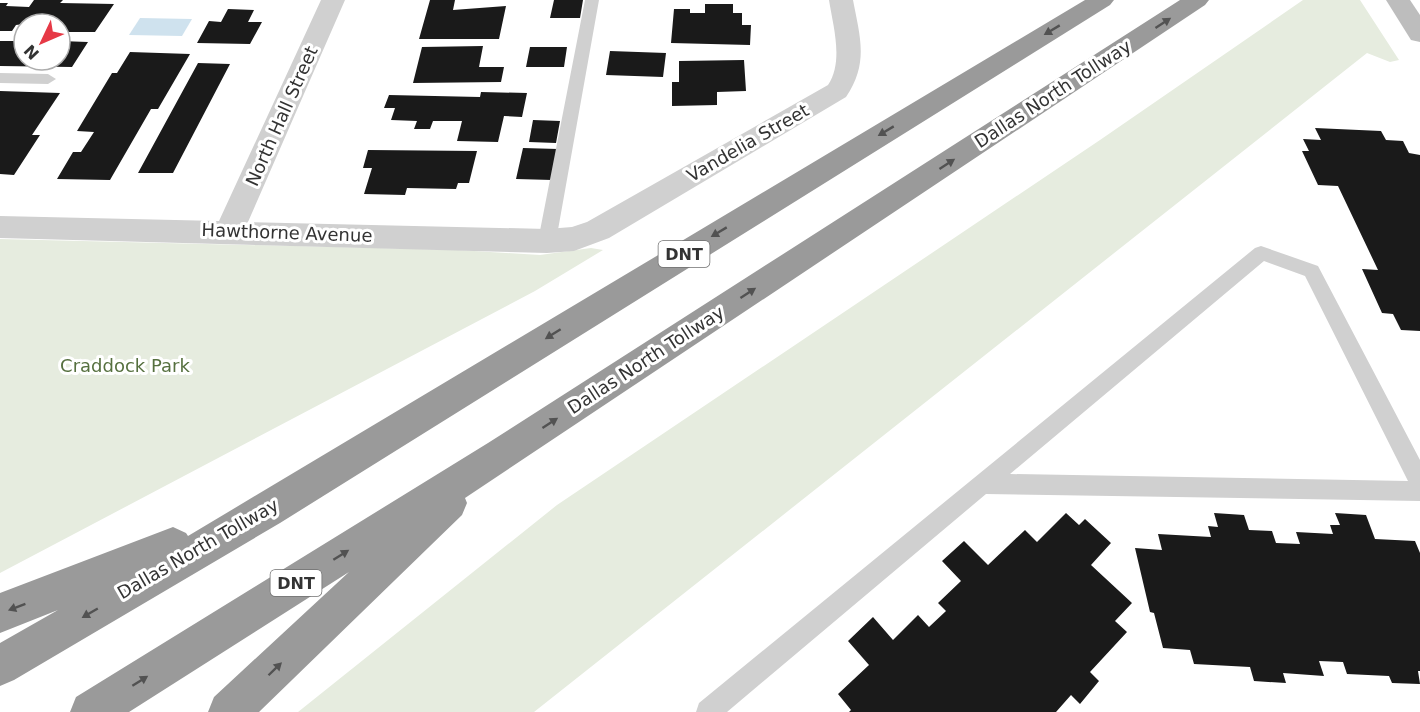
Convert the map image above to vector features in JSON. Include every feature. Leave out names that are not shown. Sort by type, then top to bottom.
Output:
[{"type":"highway","name":"Dallas North Tollway","points":[[0,666],[267,510],[1102,0]]},
{"type":"highway","name":"Dallas North Tollway","points":[[91,712],[501,455],[1197,0]]},
{"type":"highway","points":[[229,712],[501,455]]},
{"type":"highway","points":[[0,613],[267,510]]},
{"type":"main road","points":[[1398,0],[1420,34]]},
{"type":"street","name":"North Hall Street","points":[[229,231],[333,0]]},
{"type":"street","name":"Vandelia Street","points":[[560,240],[598,230],[837,91],[845,82],[849,68],[842,0]]},
{"type":"street","name":"Hawthorne Avenue","points":[[0,226],[560,240]]},
{"type":"lane","points":[[560,240],[591,0]]},
{"type":"lane","points":[[0,78],[48,79]]},
{"type":"lane","points":[[708,712],[1261,253],[1312,271],[1420,482]]},
{"type":"lane","points":[[983,484],[1420,491]]},
{"type":"green space","points":[[1303,0],[1360,0],[1399,60],[1390,62],[1367,53],[534,712],[298,712],[557,505],[1100,140]]},
{"type":"green space","name":"Craddock Park","points":[[0,239],[458,250],[540,255],[591,248],[603,250],[535,291],[0,573]]},
{"type":"water","points":[[140,18],[192,19],[182,36],[129,35]]},
{"type":"building","points":[[34,0],[114,4],[95,32],[72,32],[72,12],[12,12],[12,31],[0,31],[0,3],[8,3],[6,6],[29,7]]},
{"type":"building","points":[[430,0],[455,0],[453,10],[506,6],[499,39],[419,39]]},
{"type":"building","points":[[554,0],[583,0],[580,18],[550,18]]},
{"type":"building","points":[[705,4],[733,4],[733,13],[742,13],[742,25],[751,25],[750,45],[671,43],[674,9],[690,9],[690,13],[705,13]]},
{"type":"building","points":[[228,9],[254,10],[248,22],[262,22],[250,44],[197,43],[209,21],[221,22]]},
{"type":"building","points":[[0,41],[12,41],[12,66],[0,66]]},
{"type":"building","points":[[72,41],[88,42],[72,67]]},
{"type":"building","points":[[483,46],[479,67],[504,67],[501,82],[413,83],[422,47]]},
{"type":"building","points":[[530,47],[567,47],[564,67],[526,67]]},
{"type":"building","points":[[610,51],[666,53],[663,77],[606,75]]},
{"type":"building","points":[[130,52],[190,54],[158,109],[151,109],[110,180],[57,179],[73,152],[81,152],[94,132],[77,131],[112,73],[117,73]]},
{"type":"building","points":[[744,60],[746,91],[717,92],[717,105],[672,106],[672,82],[679,82],[679,61]]},
{"type":"building","points":[[198,63],[230,64],[173,173],[138,173]]},
{"type":"building","points":[[0,91],[60,93],[32,135],[40,135],[14,175],[0,174]]},
{"type":"building","points":[[481,92],[527,93],[522,117],[504,116],[498,142],[457,141],[462,121],[433,121],[430,129],[414,129],[417,121],[391,120],[395,108],[384,108],[389,95],[480,97]]},
{"type":"building","points":[[533,120],[560,121],[556,143],[529,142]]},
{"type":"building","points":[[1315,128],[1381,131],[1386,140],[1403,141],[1409,153],[1420,155],[1420,331],[1401,330],[1393,314],[1382,313],[1362,269],[1378,270],[1338,186],[1318,185],[1302,151],[1309,151],[1303,139],[1321,140]]},
{"type":"building","points":[[523,148],[558,149],[552,180],[516,179]]},
{"type":"building","points":[[368,150],[477,151],[469,183],[458,183],[456,189],[407,188],[405,195],[364,194],[372,168],[363,168]]},
{"type":"building","points":[[1066,513],[1079,525],[1085,519],[1111,543],[1091,565],[1132,603],[1115,621],[1127,632],[1090,672],[1099,681],[1080,704],[1071,695],[1056,712],[849,712],[851,710],[838,694],[869,665],[848,641],[873,617],[893,640],[918,615],[929,627],[946,611],[938,603],[961,581],[942,561],[964,541],[988,565],[1025,530],[1037,542]]},
{"type":"building","points":[[1214,513],[1244,515],[1249,530],[1272,531],[1276,543],[1300,544],[1296,532],[1333,534],[1330,525],[1340,525],[1335,513],[1366,515],[1375,539],[1415,541],[1420,553],[1420,671],[1418,671],[1420,684],[1392,683],[1389,676],[1347,674],[1343,662],[1319,661],[1324,676],[1283,673],[1286,683],[1254,681],[1250,667],[1194,664],[1190,650],[1163,648],[1154,613],[1150,612],[1135,548],[1162,550],[1158,534],[1211,537],[1208,526],[1218,527]]}]
